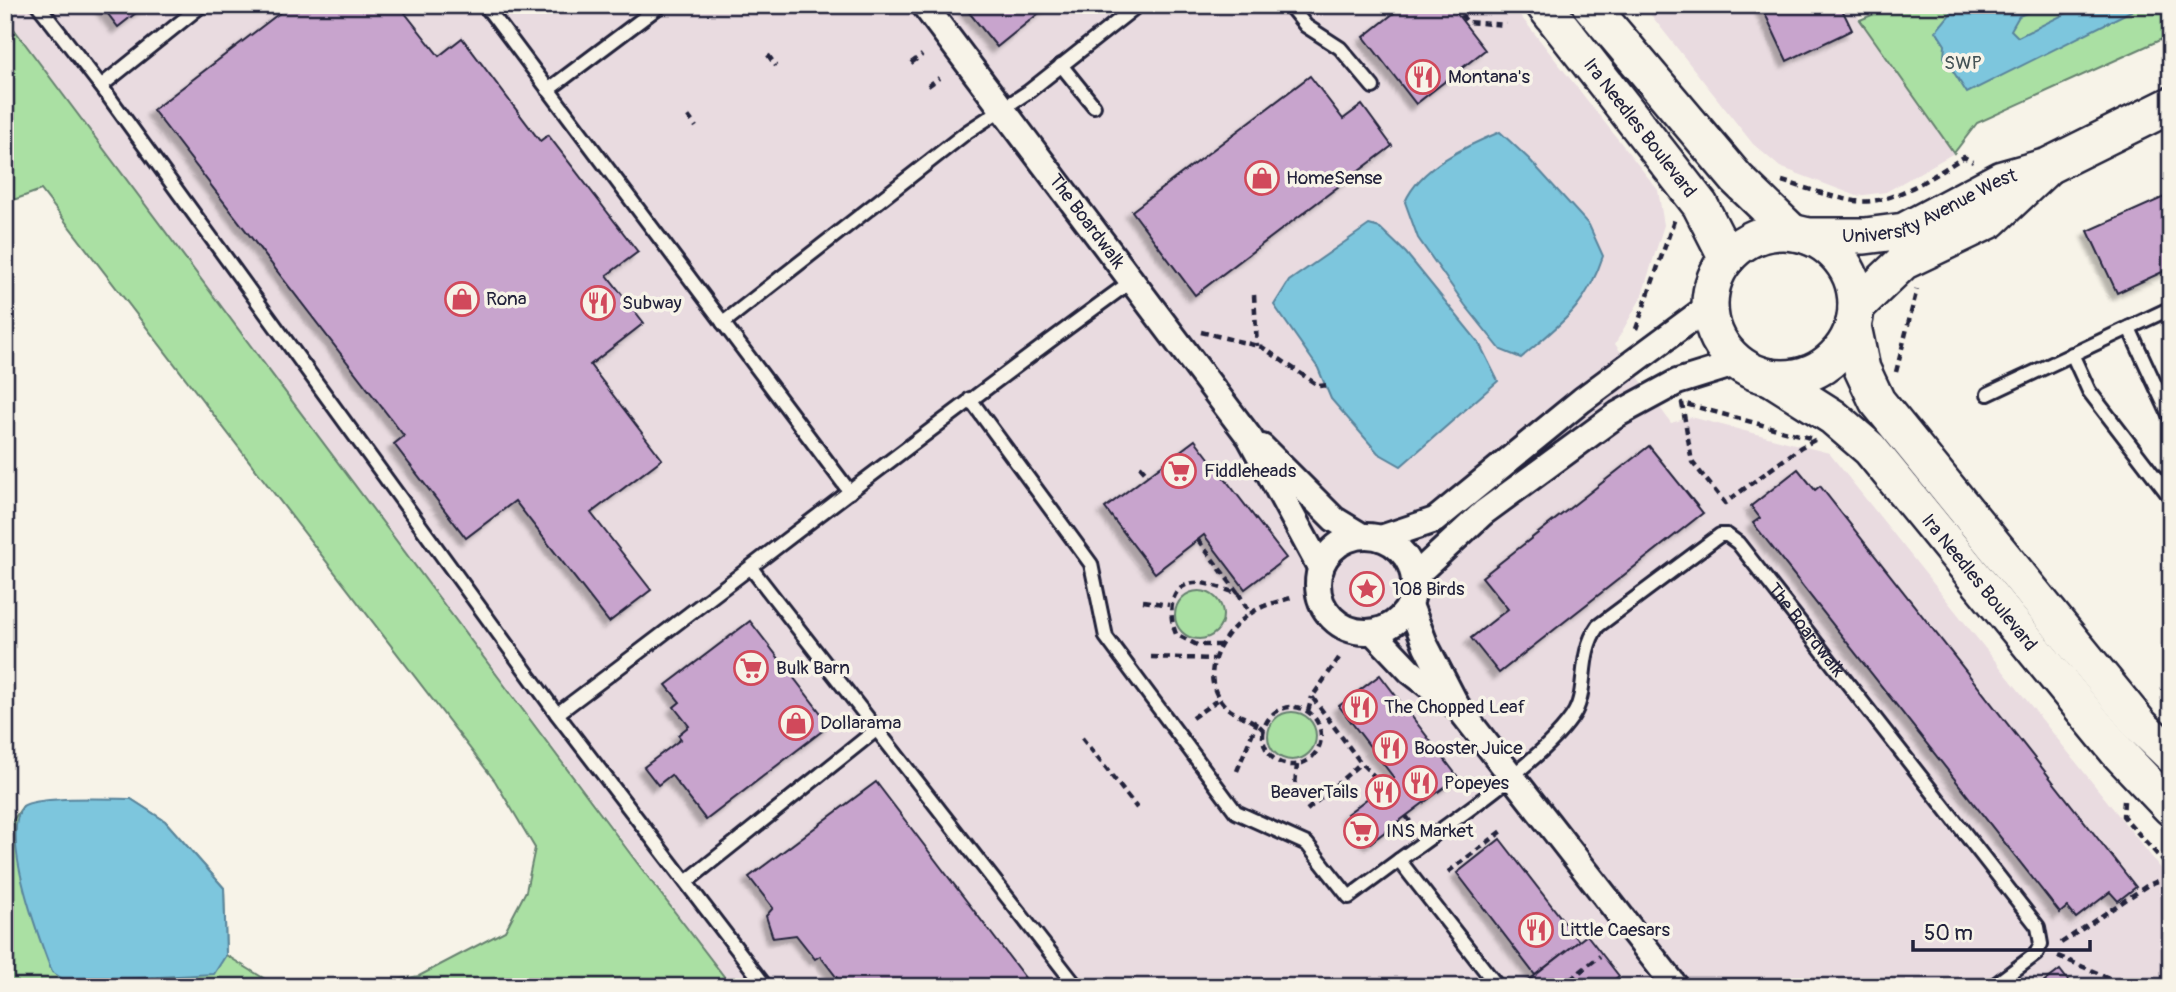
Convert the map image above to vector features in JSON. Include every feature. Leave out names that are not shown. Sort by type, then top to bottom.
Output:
[{"type":"main road","name":"Ira Needles Boulevard","points":[[1544,5],[1700,205],[1727,258]]},
{"type":"main road","name":"Ira Needles Boulevard","points":[[1590,5],[1737,180],[1800,234]]},
{"type":"main road","name":"University Avenue West","points":[[1800,234],[1864,236],[1904,230],[2002,179],[2048,166],[2171,105]]},
{"type":"main road","name":"University Avenue West","points":[[1855,316],[1903,262],[1991,220],[2048,166]]},
{"type":"main road","points":[[1768,233],[1800,234],[1828,247],[1843,264],[1853,284],[1855,316],[1844,345],[1830,361],[1801,375],[1770,377],[1738,363],[1723,348],[1713,328],[1709,306],[1717,272],[1727,258],[1745,242],[1768,233]]},
{"type":"main road","name":"Ira Needles Boulevard","points":[[1855,316],[1862,369],[1877,401],[2141,726],[2171,755]]},
{"type":"main road","name":"Ira Needles Boulevard","points":[[1770,377],[1833,417],[1870,449],[2117,751],[2171,808]]},
{"type":"street","name":"The Boardwalk","points":[[924,5],[1250,438],[1321,569]]},
{"type":"street","points":[[1372,537],[1404,554],[1414,577],[1410,605],[1401,618],[1373,632],[1349,629],[1327,612],[1318,584],[1321,569],[1336,547],[1372,537],[1434,520],[1582,400],[1709,306]]},
{"type":"street","points":[[1414,577],[1483,513],[1618,414],[1677,382],[1738,363]]},
{"type":"street","name":"The Boardwalk","points":[[1250,438],[1275,457],[1334,519],[1372,537]]},
{"type":"street","points":[[1410,605],[1426,646],[1457,706],[1676,987]]},
{"type":"street","points":[[1373,632],[1410,671],[1457,706]]},
{"type":"lane","points":[[38,5],[101,86],[557,714],[765,987]]},
{"type":"lane","points":[[101,86],[202,5]]},
{"type":"lane","points":[[485,5],[850,492]]},
{"type":"lane","points":[[548,90],[661,5]]},
{"type":"lane","points":[[723,323],[967,132],[1004,108],[1138,5]]},
{"type":"lane","points":[[1289,5],[1306,26],[1340,48],[1373,87]]},
{"type":"lane","points":[[1061,65],[1094,106]]},
{"type":"lane","points":[[557,714],[970,399],[1133,281]]},
{"type":"lane","points":[[1988,394],[2171,308]]},
{"type":"lane","points":[[2129,328],[2171,419]]},
{"type":"lane","points":[[2072,354],[2089,391],[2171,498]]},
{"type":"lane","points":[[970,399],[1091,565],[1106,637],[1236,812],[1307,844],[1349,897],[1512,774]]},
{"type":"lane","name":"The Boardwalk","points":[[1512,774],[1564,727],[1577,709],[1588,639],[1598,626],[1707,542],[1720,535],[1727,535],[1738,543],[2038,927],[2040,944],[2036,954],[1992,987]]},
{"type":"lane","points":[[751,568],[1077,987]]},
{"type":"lane","points":[[686,882],[876,730]]},
{"type":"lane","points":[[1399,860],[1498,987]]},
{"type":"path","points":[[1454,5],[1467,22],[1506,26]]},
{"type":"path","points":[[768,55],[776,66]]},
{"type":"path","points":[[911,63],[922,55]]},
{"type":"path","points":[[928,86],[939,78]]},
{"type":"path","points":[[688,116],[696,127]]},
{"type":"path","points":[[1776,180],[1857,201],[1878,200],[1925,180],[1964,157]]},
{"type":"path","points":[[1636,330],[1677,212]]},
{"type":"path","points":[[1894,382],[1918,285]]},
{"type":"path","points":[[1254,295],[1257,346]]},
{"type":"path","points":[[1164,322],[1257,346],[1319,386],[1329,384]]},
{"type":"path","points":[[1682,403],[1735,418],[1816,440],[1801,447],[1725,503],[1692,461],[1682,403]]},
{"type":"path","points":[[1140,466],[1148,475]]},
{"type":"path","points":[[1198,540],[1239,594],[1250,614]]},
{"type":"path","points":[[1221,645],[1197,645],[1176,634],[1169,605],[1175,594],[1185,586],[1199,583],[1239,594]]},
{"type":"path","points":[[1264,731],[1257,722],[1235,716],[1219,699],[1211,677],[1214,659],[1221,645],[1250,614],[1261,607],[1291,598]]},
{"type":"path","points":[[1143,601],[1169,605]]},
{"type":"path","points":[[1151,657],[1214,659]]},
{"type":"path","points":[[1308,711],[1312,697],[1339,658]]},
{"type":"path","points":[[1312,697],[1361,763],[1384,786]]},
{"type":"path","points":[[1192,718],[1219,699]]},
{"type":"path","points":[[1298,708],[1308,711],[1320,727],[1320,746],[1315,755],[1297,765],[1279,762],[1266,749],[1266,722],[1280,710],[1298,708]]},
{"type":"path","points":[[1237,771],[1257,722]]},
{"type":"path","points":[[1082,738],[1137,808]]},
{"type":"path","points":[[1307,810],[1361,763]]},
{"type":"path","points":[[1294,795],[1297,765]]},
{"type":"path","points":[[1406,816],[1414,827]]},
{"type":"path","points":[[2123,816],[2171,870]]},
{"type":"path","points":[[1448,872],[1505,829]]},
{"type":"path","points":[[2061,943],[2148,886],[2171,876]]},
{"type":"path","points":[[1561,987],[1600,956]]},
{"type":"path","points":[[2058,956],[2130,987]]},
{"type":"path","points":[[2165,987],[2171,956]]},
{"type":"shaded area","points":[[5,5],[1512,5],[1658,190],[1664,225],[1641,298],[1615,344],[1671,423],[1691,417],[1829,453],[2171,881],[2171,926],[2161,983],[2163,987],[732,987],[5,17]]},
{"type":"shaded area","points":[[1643,5],[1853,5],[1860,20],[1954,153],[1886,192],[1857,196],[1780,167],[1753,144]]},
{"type":"green space","name":"SWP","points":[[1895,5],[2171,5],[2171,35],[1977,123],[1954,153],[1860,20]]},
{"type":"green space","points":[[5,17],[732,987],[357,987],[419,976],[505,931],[526,891],[535,848],[495,781],[41,190],[5,203]]},
{"type":"green space","points":[[1199,591],[1216,598],[1223,615],[1216,632],[1199,639],[1182,632],[1175,615],[1182,598]]},
{"type":"green space","points":[[1292,712],[1309,719],[1316,736],[1309,753],[1292,760],[1275,753],[1268,736],[1275,719]]},
{"type":"green space","points":[[131,799],[165,821],[224,888],[226,955],[265,979],[304,987],[5,987],[5,824],[8,827],[23,806],[45,801]]},
{"type":"water","points":[[1968,5],[2045,5],[2019,16],[2011,30],[2018,37],[2083,5],[2143,5],[1967,93],[1944,57],[1945,45],[1936,31],[1951,13]]},
{"type":"water","points":[[1500,132],[1529,159],[1589,225],[1603,256],[1580,302],[1560,324],[1521,358],[1501,350],[1465,305],[1418,238],[1405,202],[1421,178],[1445,159]]},
{"type":"water","points":[[1369,225],[1380,228],[1406,253],[1479,343],[1498,381],[1401,466],[1378,453],[1331,399],[1318,368],[1274,305],[1289,281]]},
{"type":"water","points":[[75,799],[131,799],[165,821],[224,888],[226,955],[214,974],[67,982],[52,972],[38,935],[18,862],[17,820],[23,806],[31,803]]},
{"type":"building","points":[[101,5],[146,5],[118,27]]},
{"type":"building","name":"Rona","points":[[290,5],[415,5],[405,13],[439,56],[462,38],[540,141],[548,135],[638,252],[607,275],[644,323],[590,365],[662,459],[591,513],[651,590],[609,622],[515,501],[466,538],[394,444],[404,436],[153,110]]},
{"type":"building","points":[[963,5],[1049,5],[997,47]]},
{"type":"building","name":"Montana's","points":[[1404,5],[1450,5],[1485,50],[1416,104],[1364,37]]},
{"type":"building","points":[[1761,5],[1840,5],[1852,30],[1787,61]]},
{"type":"building","name":"HomeSense","points":[[1310,76],[1343,119],[1362,105],[1392,146],[1195,295],[1132,211]]},
{"type":"building","points":[[2171,194],[2171,268],[2117,293],[2088,231]]},
{"type":"building","points":[[1195,440],[1286,558],[1245,589],[1204,535],[1155,573],[1105,508]]},
{"type":"building","points":[[1649,446],[1703,513],[1499,673],[1471,638],[1508,609],[1482,577]]},
{"type":"building","points":[[1798,469],[1815,490],[1820,486],[2136,887],[2118,901],[2110,892],[2076,918],[2067,907],[2060,913],[1753,523],[1760,518],[1751,506]]},
{"type":"building","points":[[750,621],[830,725],[706,820],[671,775],[658,785],[644,767],[681,739],[678,735],[689,726],[674,707],[680,702],[666,685]]},
{"type":"building","points":[[1380,675],[1458,777],[1370,843],[1347,814],[1394,778],[1339,706]]},
{"type":"building","points":[[876,782],[1032,987],[844,987],[820,956],[815,959],[796,935],[773,938],[766,916],[773,908],[749,877]]},
{"type":"building","points":[[1500,839],[1579,941],[1535,975],[1457,873]]},
{"type":"building","points":[[1587,935],[1619,976],[1605,987],[1532,987],[1528,981]]},
{"type":"building","points":[[2060,970],[2073,987],[2038,987]]},
{"type":"place","name":"Montana's","points":[[1423,77]]},
{"type":"place","name":"HomeSense","points":[[1262,178]]},
{"type":"place","name":"Rona","points":[[462,299]]},
{"type":"place","name":"Subway","points":[[598,303]]},
{"type":"place","name":"Fiddleheads","points":[[1179,471]]},
{"type":"place","name":"108 Birds","points":[[1367,589]]},
{"type":"place","name":"Bulk Barn","points":[[751,668]]},
{"type":"place","name":"The Chopped Leaf","points":[[1360,707]]},
{"type":"place","name":"Dollarama","points":[[796,723]]},
{"type":"place","name":"Booster Juice","points":[[1390,748]]},
{"type":"place","name":"Popeyes","points":[[1420,783]]},
{"type":"place","name":"BeaverTails","points":[[1383,792]]},
{"type":"place","name":"INS Market","points":[[1361,831]]},
{"type":"place","name":"Little Caesars","points":[[1536,930]]}]
